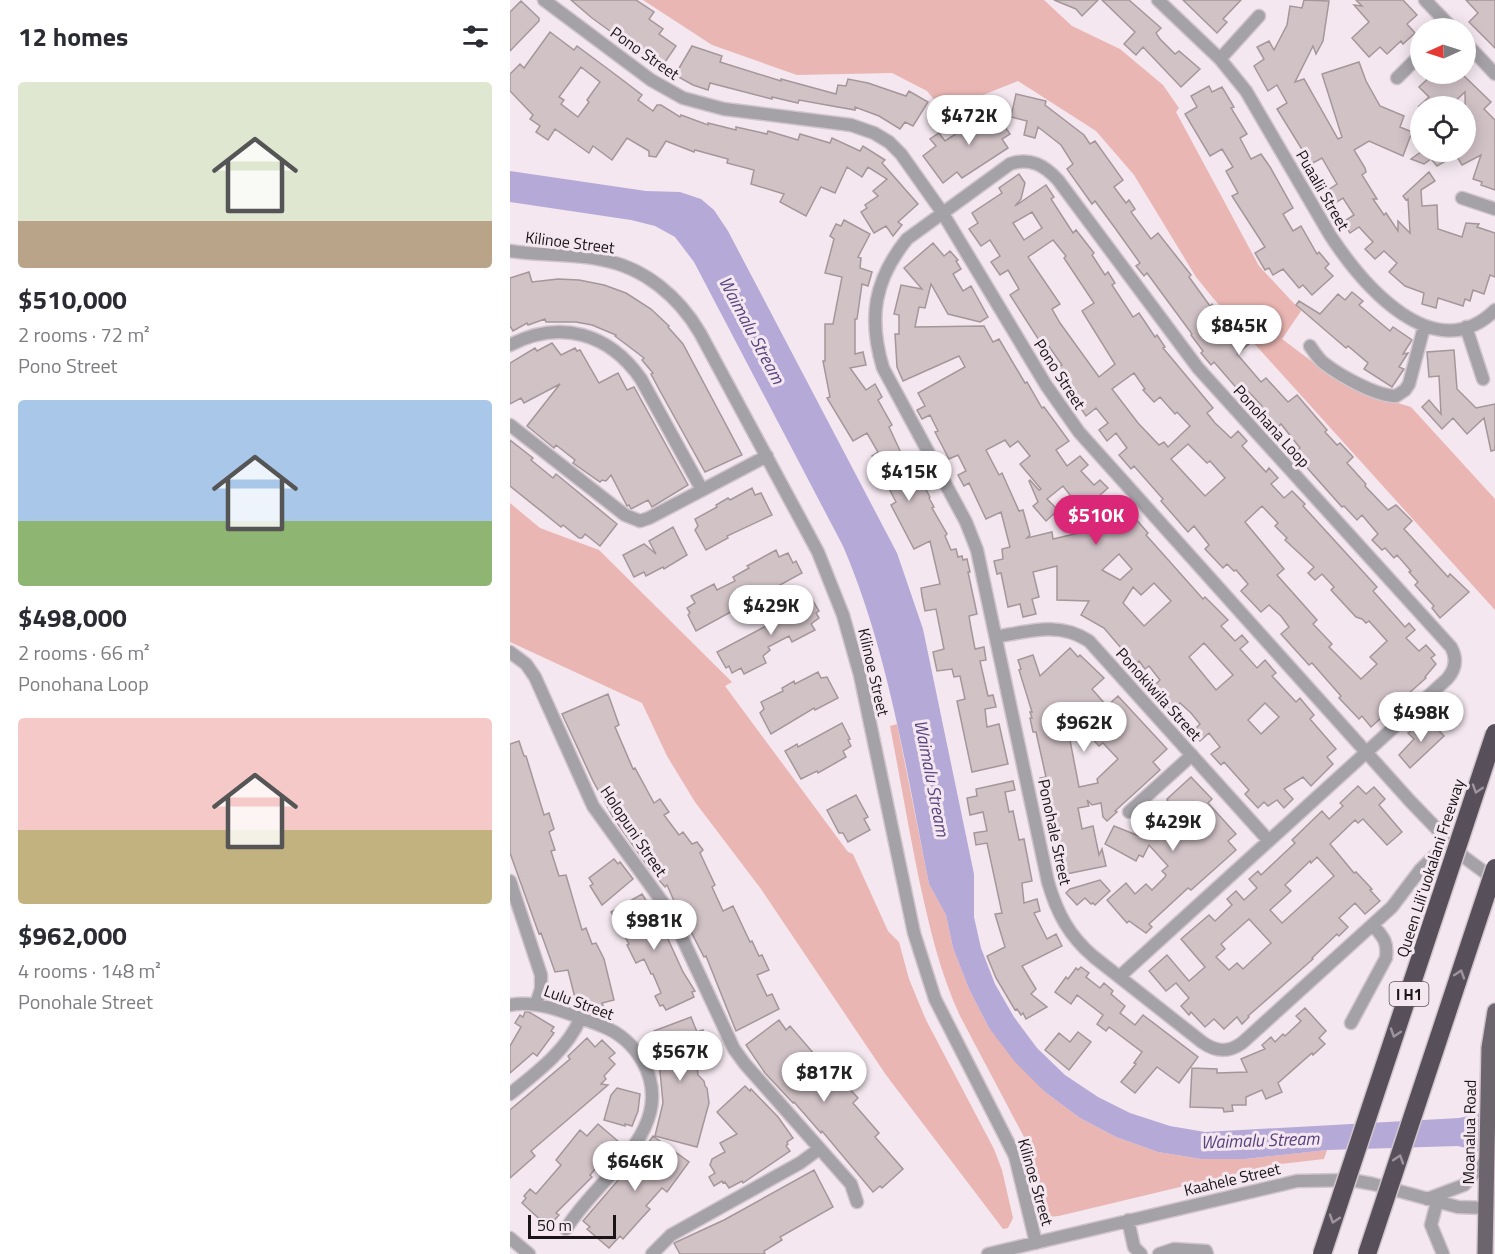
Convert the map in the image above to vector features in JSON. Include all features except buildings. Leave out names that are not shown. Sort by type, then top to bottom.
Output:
[{"type":"highway","name":"Queen Liliʻuokalani Freeway","points":[[1322,1254],[1495,733]]},
{"type":"highway","name":"I H1","points":[[1367,1254],[1495,868]]},
{"type":"main road","name":"Moanalua Road","points":[[1485,1254],[1487,1105],[1494,1019]]},
{"type":"street","name":"Pono Street","points":[[544,0],[651,80],[683,98],[724,109],[851,125],[874,133],[889,142],[901,154],[942,212],[1046,385],[1079,432],[1449,842],[1471,863],[1495,880]]},
{"type":"street","name":"Puaalii Street","points":[[1158,0],[1220,59],[1246,91],[1343,256],[1372,287],[1411,321],[1424,327]]},
{"type":"street","points":[[1425,0],[1441,18]]},
{"type":"street","points":[[1220,59],[1259,16]]},
{"type":"street","points":[[1476,54],[1495,74]]},
{"type":"street","points":[[1396,78],[1410,65]]},
{"type":"street","name":"Ponohana Loop","points":[[942,212],[1010,164],[1031,162],[1050,171],[1198,368],[1454,653],[1455,663],[1449,676],[1119,976]]},
{"type":"street","points":[[1462,198],[1495,209]]},
{"type":"street","name":"Ponohale Street","points":[[942,212],[907,239],[889,265],[877,295],[876,341],[883,368],[973,536],[1048,882],[1056,908],[1066,927],[1094,957],[1207,1046],[1218,1050],[1228,1050],[1242,1043],[1396,903],[1420,870],[1449,842]]},
{"type":"street","name":"Kilinoe Street","points":[[510,251],[604,260],[641,274],[665,290],[693,320],[818,552],[843,615],[860,675],[920,955],[941,1014],[1015,1156],[1036,1243]]},
{"type":"street","points":[[1310,346],[1325,364],[1349,378],[1380,393],[1396,396],[1401,394],[1409,384],[1424,327],[1444,330],[1466,327],[1495,310]]},
{"type":"street","points":[[1466,327],[1483,379]]},
{"type":"street","points":[[510,345],[533,335],[566,332],[593,338],[615,350],[641,378],[702,490]]},
{"type":"street","points":[[510,425],[634,520],[649,518],[767,456]]},
{"type":"street","name":"Ponokiwila Street","points":[[996,637],[1050,628],[1067,630],[1082,637],[1096,648],[1269,841]]},
{"type":"street","name":"Holopuni Street","points":[[510,652],[526,664],[535,676],[598,813],[671,914],[737,1054],[851,1184],[857,1202]]},
{"type":"street","points":[[1129,812],[1192,755]]},
{"type":"street","points":[[510,881],[541,975],[541,989],[536,1004]]},
{"type":"street","points":[[1351,1023],[1386,958],[1388,946],[1372,925]]},
{"type":"street","name":"Lulu Street","points":[[510,1005],[536,1004],[613,1031],[635,1050],[650,1079],[651,1114],[644,1133],[575,1213],[566,1229]]},
{"type":"street","points":[[510,1094],[548,1062],[570,1038],[580,1019]]},
{"type":"street","points":[[652,1254],[671,1235],[800,1163],[819,1149]]},
{"type":"street","points":[[1443,1254],[1431,1226],[1432,1201],[1464,1185],[1486,1160]]},
{"type":"street","name":"Kaahele Street","points":[[988,1254],[1298,1181],[1351,1180],[1464,1208],[1486,1208]]},
{"type":"street","points":[[1128,1220],[1134,1247],[1141,1254]]},
{"type":"street","points":[[510,1238],[529,1254]]},
{"type":"street","points":[[1159,1254],[1173,1249],[1182,1252],[1206,1251],[1207,1254]]},
{"type":"shaded area","points":[[643,0],[1044,0],[1072,26],[1120,49],[1163,85],[1179,108],[1176,112],[1259,266],[1301,311],[1282,339],[1322,369],[1388,400],[1411,407],[1495,499],[1495,610],[1213,298],[1196,277],[1134,175],[1096,131],[1018,81],[983,95],[949,118],[927,91],[892,73],[797,75],[712,45]]},
{"type":"shaded area","points":[[510,503],[540,528],[599,550],[732,682],[725,686],[848,852],[853,854],[888,931],[899,942],[909,979],[926,1020],[994,1149],[1002,1170],[1013,1218],[1008,1228],[1003,1229],[886,1075],[761,889],[695,802],[667,756],[642,703],[510,642]]},
{"type":"shaded area","points":[[897,724],[929,884],[946,915],[953,948],[969,989],[989,1028],[1045,1092],[1080,1118],[1116,1137],[1158,1152],[1201,1159],[1245,1159],[1327,1150],[1324,1159],[1272,1165],[1058,1216],[1051,1216],[1045,1211],[1034,1164],[1024,1137],[960,1016],[941,967],[920,884],[890,726]]},
{"type":"water","name":"Waimalu Stream","points":[[510,171],[646,191],[680,192],[701,199],[714,210],[728,231],[897,553],[923,629],[974,874],[974,917],[981,948],[995,984],[1014,1017],[1037,1048],[1065,1075],[1098,1097],[1130,1113],[1170,1126],[1205,1132],[1459,1118],[1495,1110],[1495,1156],[1458,1146],[1327,1150],[1245,1159],[1201,1159],[1158,1152],[1116,1137],[1080,1118],[1045,1092],[1015,1062],[989,1028],[969,989],[953,948],[946,915],[929,884],[895,712],[873,628],[843,546],[694,262],[675,237],[655,226],[631,220],[510,202]]}]
